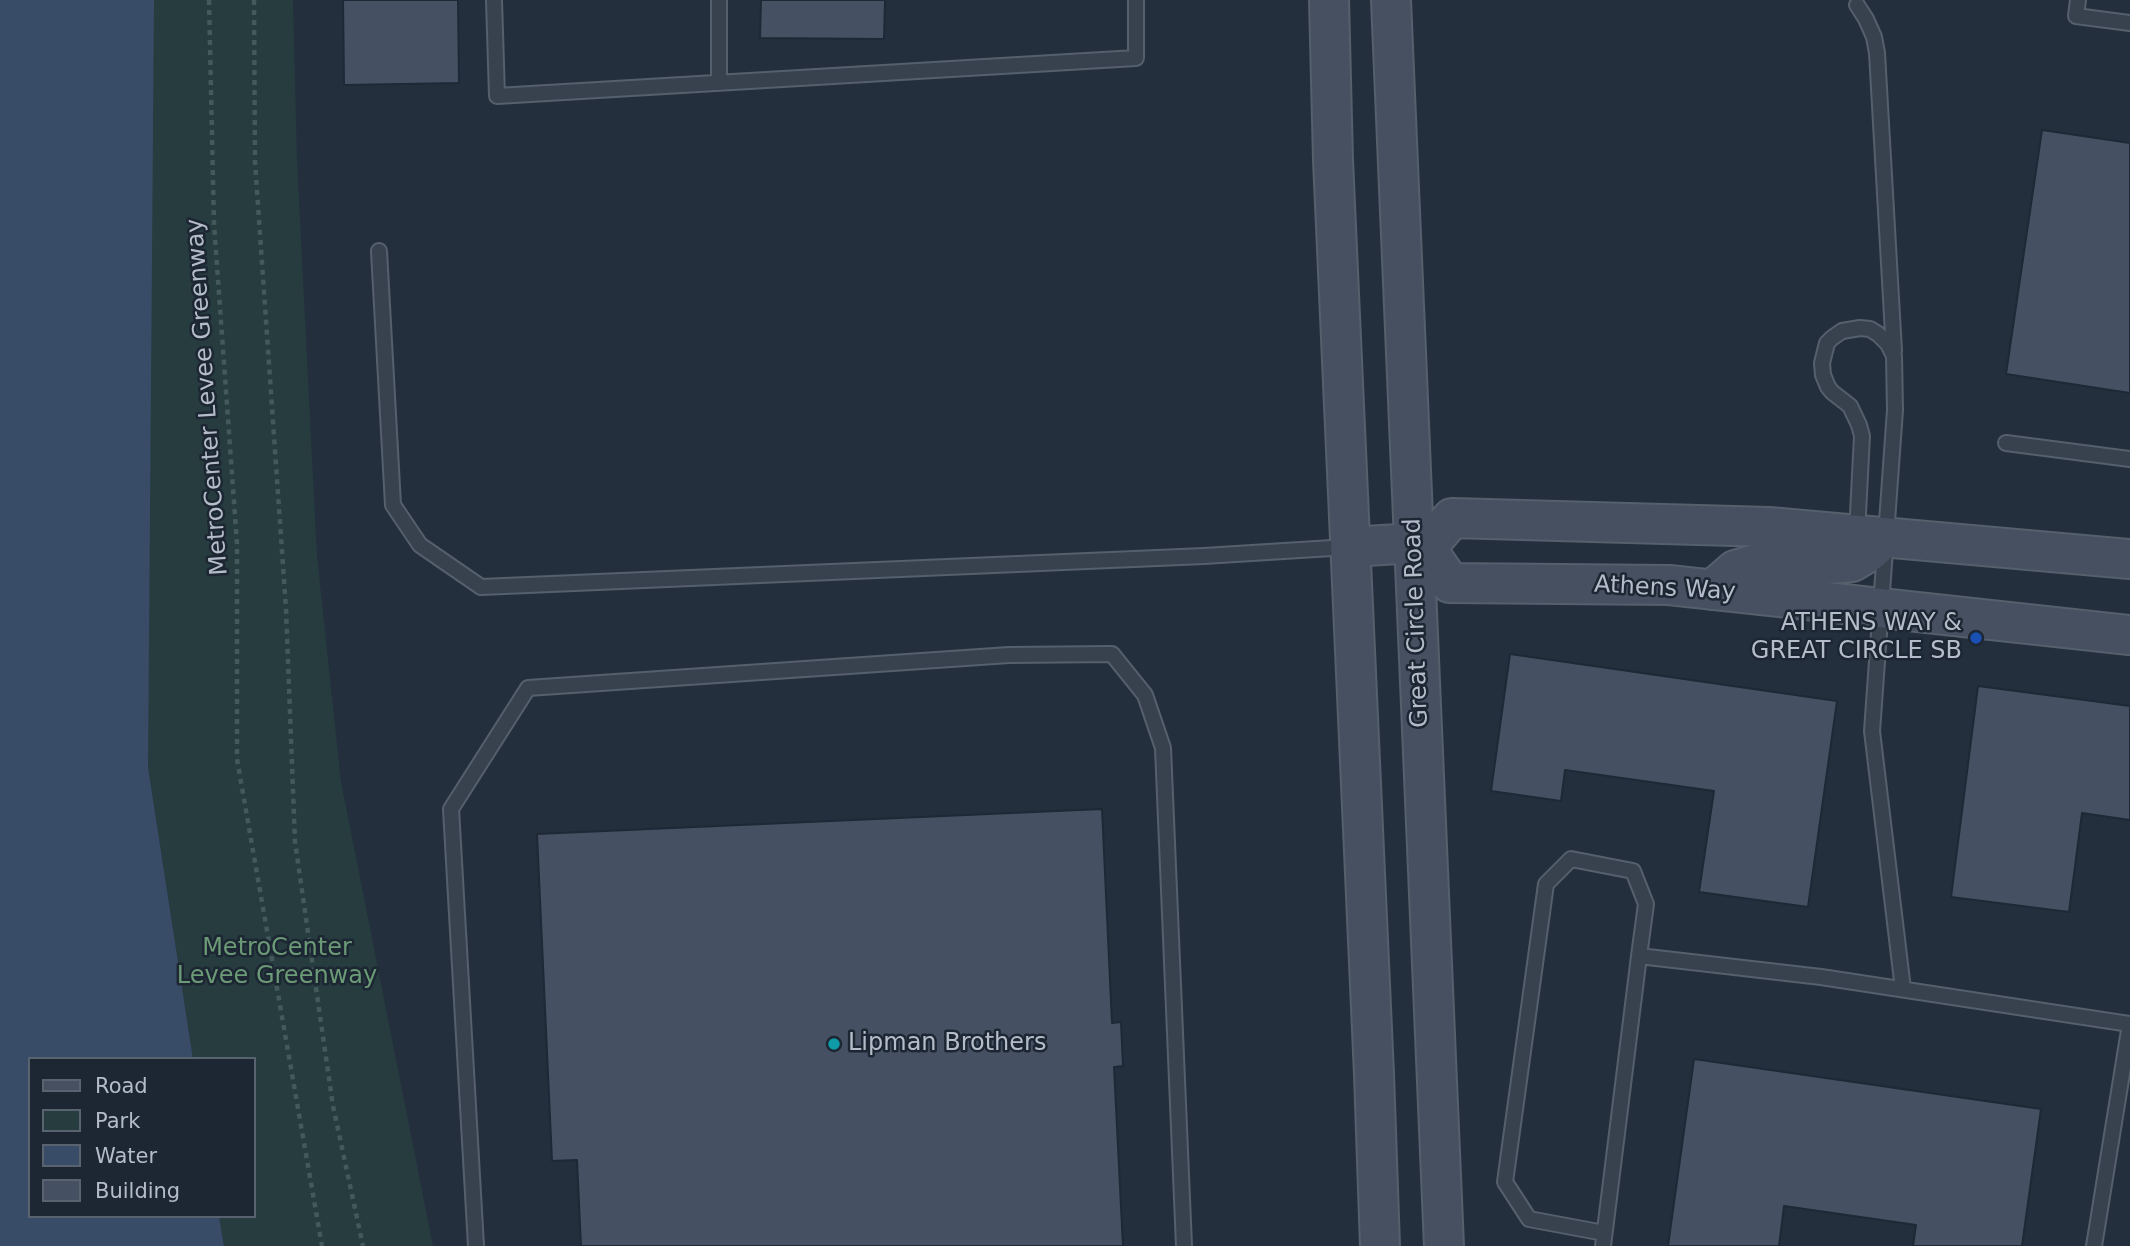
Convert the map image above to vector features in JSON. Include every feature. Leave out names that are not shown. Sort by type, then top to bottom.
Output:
[{"type":"street","points":[[1329,0],[1333,160],[1380,1246]]},
{"type":"street","name":"Great Circle Road","points":[[1391,0],[1420,545],[1444,1246]]},
{"type":"street","points":[[1350,547],[1420,545],[1452,519],[1769,527],[2130,559]]},
{"type":"street","points":[[1712,590],[1735,570],[1763,562],[1852,562],[1870,551],[1871,536]]},
{"type":"street","name":"Athens Way","points":[[1420,545],[1450,583],[1670,585],[2130,635]]},
{"type":"lane","points":[[494,0],[497,96],[1136,58],[1136,0]]},
{"type":"lane","points":[[719,0],[719,83]]},
{"type":"lane","points":[[2078,0],[2076,16],[2130,23]]},
{"type":"lane","points":[[1857,5],[1874,37],[1877,53],[1894,356],[1895,410],[1871,536]]},
{"type":"lane","points":[[379,251],[393,505],[419,545],[481,586],[1204,556],[1350,547]]},
{"type":"lane","points":[[1894,356],[1884,339],[1875,332],[1865,328],[1850,330],[1836,335],[1827,344],[1823,371],[1828,387],[1850,406],[1862,436],[1881,608],[1872,731],[1903,989]]},
{"type":"lane","points":[[2006,443],[2130,459]]},
{"type":"lane","points":[[476,1246],[451,808],[528,688],[1009,655],[1112,654],[1145,695],[1163,748],[1184,1246]]},
{"type":"lane","points":[[1571,859],[1633,871],[1646,904],[1603,1240],[1529,1219],[1505,1182],[1546,884],[1571,859]]},
{"type":"lane","points":[[1639,956],[1821,977],[2130,1024],[2094,1246]]},
{"type":"path","name":"MetroCenter Levee Greenway","points":[[209,0],[214,224],[237,544],[237,759],[322,1246]]},
{"type":"path","points":[[254,0],[255,162],[286,609],[295,842],[333,1106],[363,1246]]},
{"type":"green space","name":"MetroCenter Levee Greenway","points":[[146,0],[293,0],[297,161],[317,556],[341,782],[433,1246],[224,1246],[219,1218],[256,1218],[256,1057],[193,1057],[148,767]]},
{"type":"water","points":[[0,0],[154,0],[148,767],[193,1057],[28,1057],[28,1218],[219,1218],[224,1246],[0,1246]]},
{"type":"building","points":[[343,0],[458,0],[459,83],[344,85]]},
{"type":"building","points":[[761,0],[885,0],[884,39],[760,38]]},
{"type":"building","points":[[2042,130],[2130,143],[2130,393],[2006,374]]},
{"type":"building","points":[[1510,654],[1837,701],[1808,907],[1699,892],[1714,791],[1565,770],[1561,801],[1491,791]]},
{"type":"building","points":[[1978,686],[2130,706],[2130,820],[2082,813],[2069,912],[1951,897]]},
{"type":"building","name":"Lipman Brothers","points":[[1102,809],[1112,1023],[1121,1022],[1123,1066],[1114,1067],[1123,1246],[581,1246],[577,1160],[552,1161],[537,834]]},
{"type":"building","points":[[1694,1059],[2041,1109],[2022,1246],[1913,1246],[1916,1225],[1784,1206],[1779,1246],[1668,1246]]},
{"type":"place","name":"ATHENS WAY & GREAT CIRCLE SB","points":[[1976,638]]},
{"type":"place","name":"Lipman Brothers","points":[[834,1044]]}]
